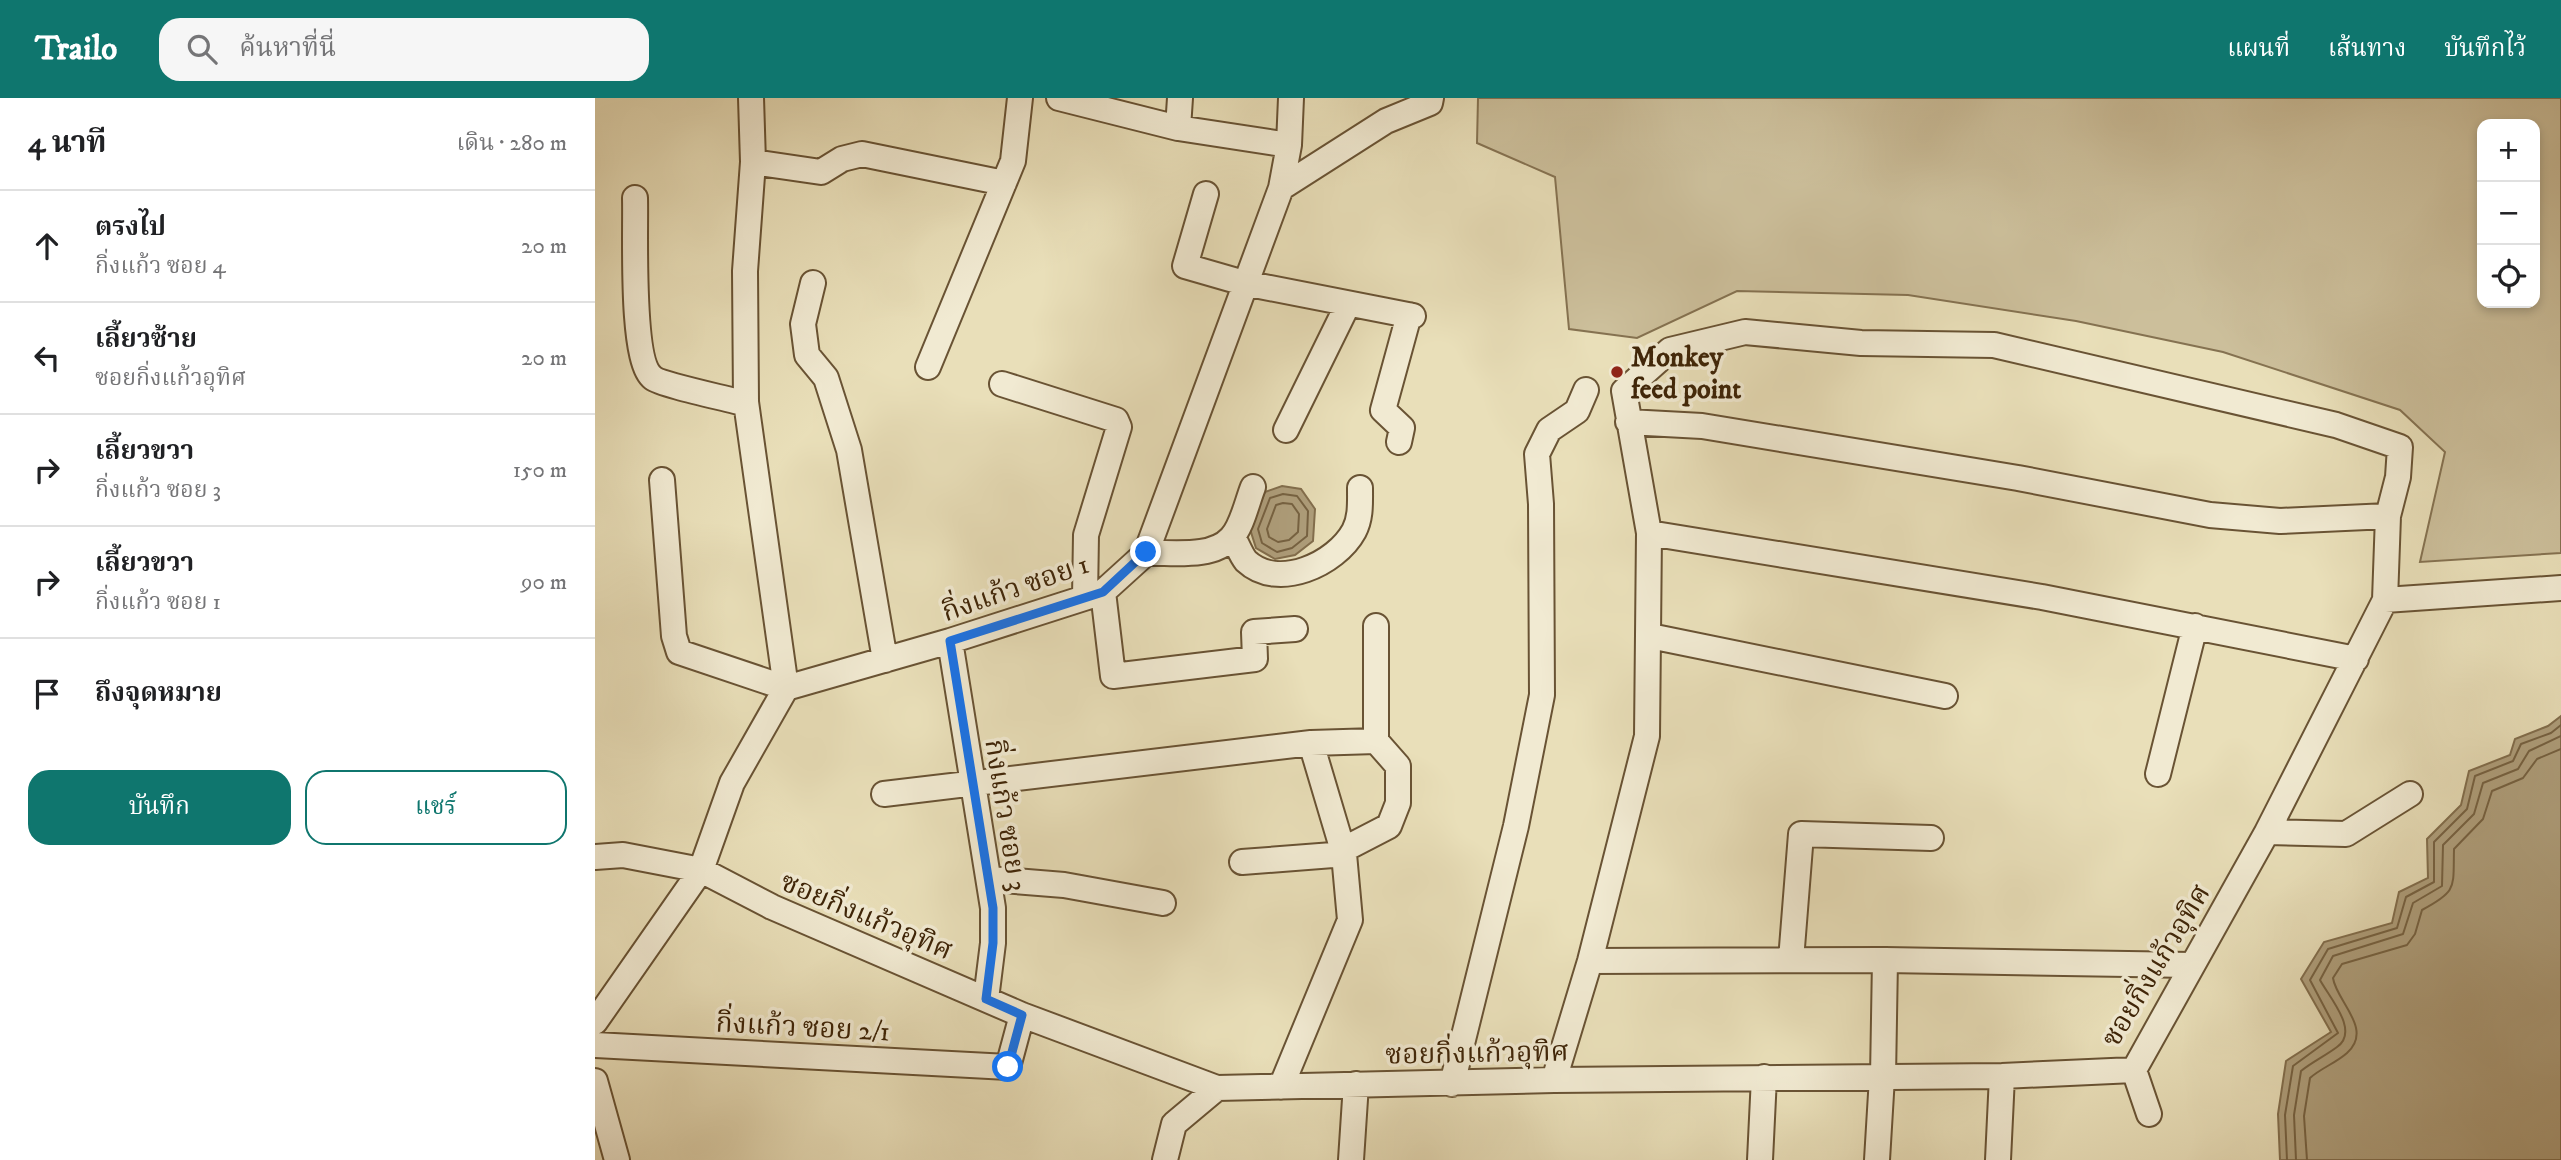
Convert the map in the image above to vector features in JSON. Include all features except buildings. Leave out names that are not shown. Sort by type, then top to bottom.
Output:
[{"type":"street","points":[[595,1022],[701,870],[731,783],[786,688],[746,404],[745,271],[753,162],[751,98]]},
{"type":"street","points":[[928,367],[1013,162],[1020,98]]},
{"type":"street","points":[[1059,98],[1178,128],[1289,145]]},
{"type":"street","points":[[1178,128],[1180,98]]},
{"type":"street","name":"กิ่งแก้ว ซอย 1","points":[[786,688],[950,641],[1094,594],[1146,552],[1281,188],[1289,145],[1291,98]]},
{"type":"street","points":[[1281,188],[1386,121],[1430,103],[1431,98]]},
{"type":"street","points":[[753,162],[821,172],[842,159],[862,154],[1004,183]]},
{"type":"street","points":[[1206,194],[1185,266],[1244,283],[1411,315],[1383,410],[1402,428],[1399,442]]},
{"type":"street","points":[[635,198],[638,340],[642,363],[653,379],[746,404]]},
{"type":"street","points":[[813,283],[803,324],[807,355],[826,378],[849,450],[885,660]]},
{"type":"street","points":[[1286,430],[1348,304]]},
{"type":"street","points":[[1554,1080],[1590,961],[1647,736],[1650,533],[1624,391],[1670,350],[1745,332],[1861,343],[1994,345],[2336,425],[2400,447],[2398,477],[2388,516],[2385,600],[2561,588]]},
{"type":"street","points":[[1002,384],[1117,420],[1119,427],[1086,535],[1094,594],[1113,676],[1255,659],[1254,632],[1295,629]]},
{"type":"street","points":[[1453,1084],[1516,826],[1542,695],[1541,505],[1537,454],[1549,430],[1577,411],[1586,390]]},
{"type":"street","points":[[1629,422],[1715,428],[2018,478],[2210,515],[2280,521],[2388,516]]},
{"type":"street","points":[[661,480],[674,636],[679,652],[786,688]]},
{"type":"street","points":[[1146,552],[1202,551],[1220,546],[1233,537],[1253,487]]},
{"type":"street","points":[[1233,537],[1246,561],[1275,575],[1305,570],[1332,556],[1354,531],[1360,510],[1360,488]]},
{"type":"street","points":[[1650,533],[2042,597],[2356,659]]},
{"type":"street","name":"ซอยกิ่งแก้วอุทิศ","points":[[595,857],[623,855],[701,870],[772,907],[1022,1015],[1217,1088],[1554,1080],[2002,1076],[2134,1070],[2267,831],[2385,600]]},
{"type":"street","points":[[1242,862],[1333,855],[1389,826],[1398,803],[1398,766],[1376,741],[1376,626]]},
{"type":"street","points":[[2158,774],[2195,626]]},
{"type":"street","points":[[1650,636],[1945,696]]},
{"type":"street","name":"กิ่งแก้ว ซอย 3","points":[[950,641],[989,879],[993,943],[986,999]]},
{"type":"street","points":[[884,794],[1311,743],[1376,741]]},
{"type":"street","points":[[1280,1087],[1350,920],[1343,850],[1311,743]]},
{"type":"street","points":[[2267,831],[2346,834],[2410,794]]},
{"type":"street","points":[[1791,960],[1801,834],[1931,838]]},
{"type":"street","points":[[989,879],[1064,885],[1163,903]]},
{"type":"street","points":[[1590,961],[1885,960],[2192,965]]},
{"type":"street","points":[[1877,1160],[1885,960]]},
{"type":"street","name":"กิ่งแก้ว ซอย 2/1","points":[[595,1045],[1008,1067],[1022,1015]]},
{"type":"street","points":[[2134,1070],[2149,1114]]},
{"type":"street","points":[[1998,1160],[2002,1076]]},
{"type":"street","points":[[1760,1160],[1764,1077]]},
{"type":"street","points":[[595,1081],[617,1160]]},
{"type":"street","points":[[1351,1160],[1356,1084]]},
{"type":"street","points":[[1164,1160],[1174,1124],[1217,1088]]},
{"type":"shaded area","points":[[1478,98],[2561,98],[2561,553],[2420,562],[2445,452],[2400,410],[2223,352],[2076,321],[1908,295],[1737,291],[1637,338],[1569,329],[1555,177],[1477,143]]},
{"type":"water","points":[[1282,486],[1301,489],[1315,509],[1313,541],[1295,555],[1275,559],[1256,548],[1250,529],[1265,492]]},
{"type":"water","points":[[2561,716],[2561,1160],[2280,1160],[2278,1114],[2286,1061],[2331,1032],[2301,979],[2324,942],[2392,923],[2399,892],[2428,878],[2427,839],[2461,805],[2469,771],[2510,755],[2515,739],[2548,726]]},
{"type":"place","name":"Monkey feed point","points":[[1617,372]]},
{"type":"route","points":[[1008,1067],[1022,1015],[986,999],[993,943],[993,908],[950,641],[1103,592],[1146,552]]}]
